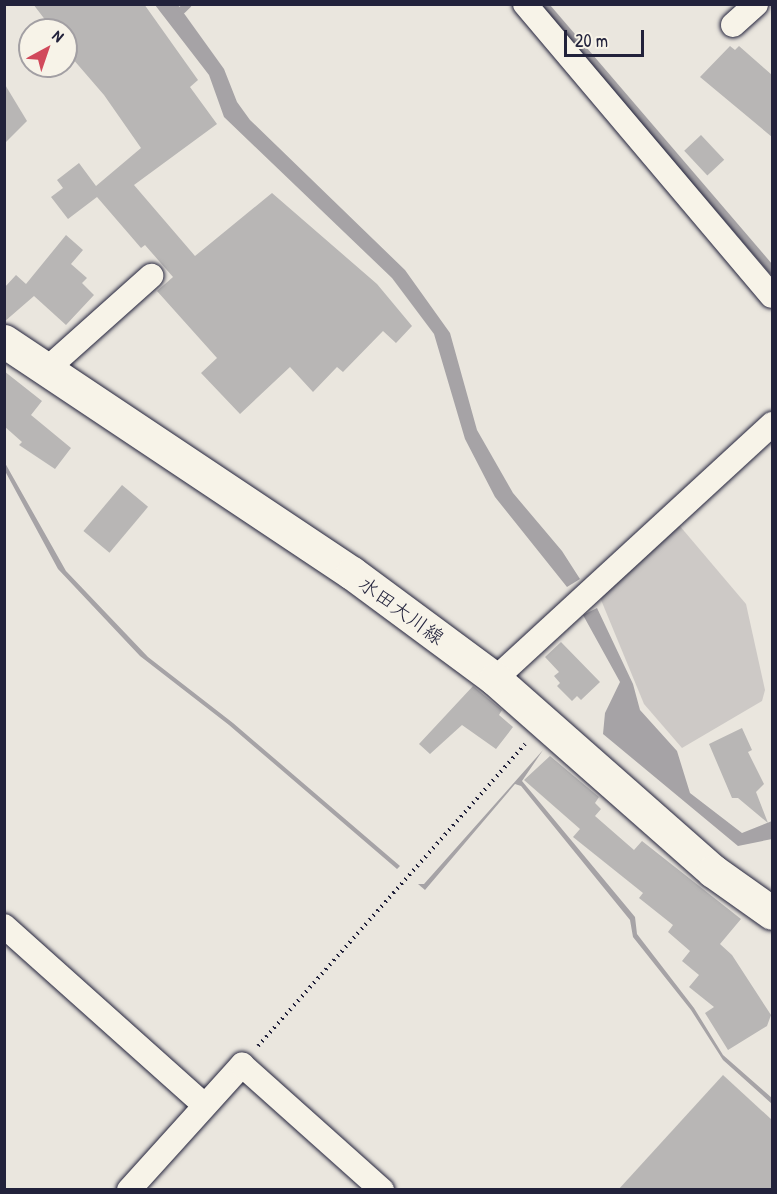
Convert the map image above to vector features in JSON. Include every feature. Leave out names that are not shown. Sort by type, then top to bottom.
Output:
[{"type":"main road","name":"水田大川線","points":[[4,341],[352,573],[495,678],[543,724],[713,871],[772,913]]},
{"type":"street","points":[[525,4],[772,296]]},
{"type":"street","points":[[733,25],[756,4]]},
{"type":"street","points":[[47,369],[151,276]]},
{"type":"street","points":[[495,678],[772,424]]},
{"type":"street","points":[[4,926],[204,1105]]},
{"type":"street","points":[[129,1190],[242,1065],[382,1190]]},
{"type":"path","points":[[242,1065],[543,724]]},
{"type":"shaded area","points":[[155,5],[178,5],[224,69],[237,102],[250,120],[405,270],[450,333],[477,430],[513,493],[562,551],[580,579],[567,587],[495,497],[465,439],[434,334],[392,278],[224,117],[209,75]]},
{"type":"shaded area","points":[[5,463],[66,571],[148,657],[233,723],[400,866],[397,869],[229,725],[140,656],[58,569],[5,471]]},
{"type":"shaded area","points":[[679,525],[746,604],[765,690],[762,701],[682,748],[644,704],[599,595]]},
{"type":"shaded area","points":[[597,608],[633,684],[640,710],[677,751],[690,793],[742,833],[772,821],[772,839],[738,846],[603,734],[605,713],[620,682],[583,615]]},
{"type":"shaded area","points":[[543,750],[522,781],[635,917],[637,934],[694,1008],[723,1055],[772,1098],[772,1104],[723,1060],[691,1010],[633,937],[630,920],[521,786],[515,784],[425,890],[418,884],[424,884]]},
{"type":"building","points":[[33,4],[144,4],[198,80],[190,87],[217,124],[134,185],[195,256],[272,193],[377,284],[412,326],[396,343],[383,331],[343,372],[337,367],[313,392],[290,367],[240,414],[201,373],[217,358],[157,291],[173,277],[145,245],[141,248],[97,197],[68,219],[51,197],[63,188],[57,180],[79,163],[96,186],[141,148],[104,95],[78,65],[78,18],[44,18]]},
{"type":"building","points":[[730,46],[735,50],[739,46],[772,75],[772,137],[700,77]]},
{"type":"building","points":[[4,83],[27,121],[4,144]]},
{"type":"building","points":[[701,135],[724,160],[707,176],[684,151]]},
{"type":"building","points":[[66,235],[83,250],[71,264],[87,278],[82,283],[94,295],[66,325],[34,296],[4,322],[4,288],[16,275],[26,284]]},
{"type":"building","points":[[4,371],[42,401],[31,415],[71,448],[55,469],[19,445],[22,442],[4,426]]},
{"type":"building","points":[[122,485],[148,507],[109,553],[83,531]]},
{"type":"building","points":[[561,642],[600,682],[581,700],[577,696],[572,701],[557,686],[560,683],[554,676],[559,672],[545,657]]},
{"type":"building","points":[[473,686],[502,710],[499,715],[513,727],[496,749],[462,725],[430,754],[419,744]]},
{"type":"building","points":[[742,728],[752,750],[748,752],[764,784],[756,792],[768,823],[738,798],[732,798],[709,744]]},
{"type":"building","points":[[550,756],[599,797],[595,803],[601,809],[595,816],[634,850],[642,841],[741,919],[720,944],[732,955],[771,1015],[767,1026],[728,1050],[705,1013],[714,1007],[689,987],[699,975],[682,961],[690,951],[668,932],[673,925],[639,898],[643,893],[573,837],[580,829],[524,780]]},
{"type":"building","points":[[723,1075],[772,1120],[772,1190],[618,1190]]},
{"type":"waterway","points":[[182,10],[188,4]]},
{"type":"waterway","points":[[544,4],[772,270]]}]
